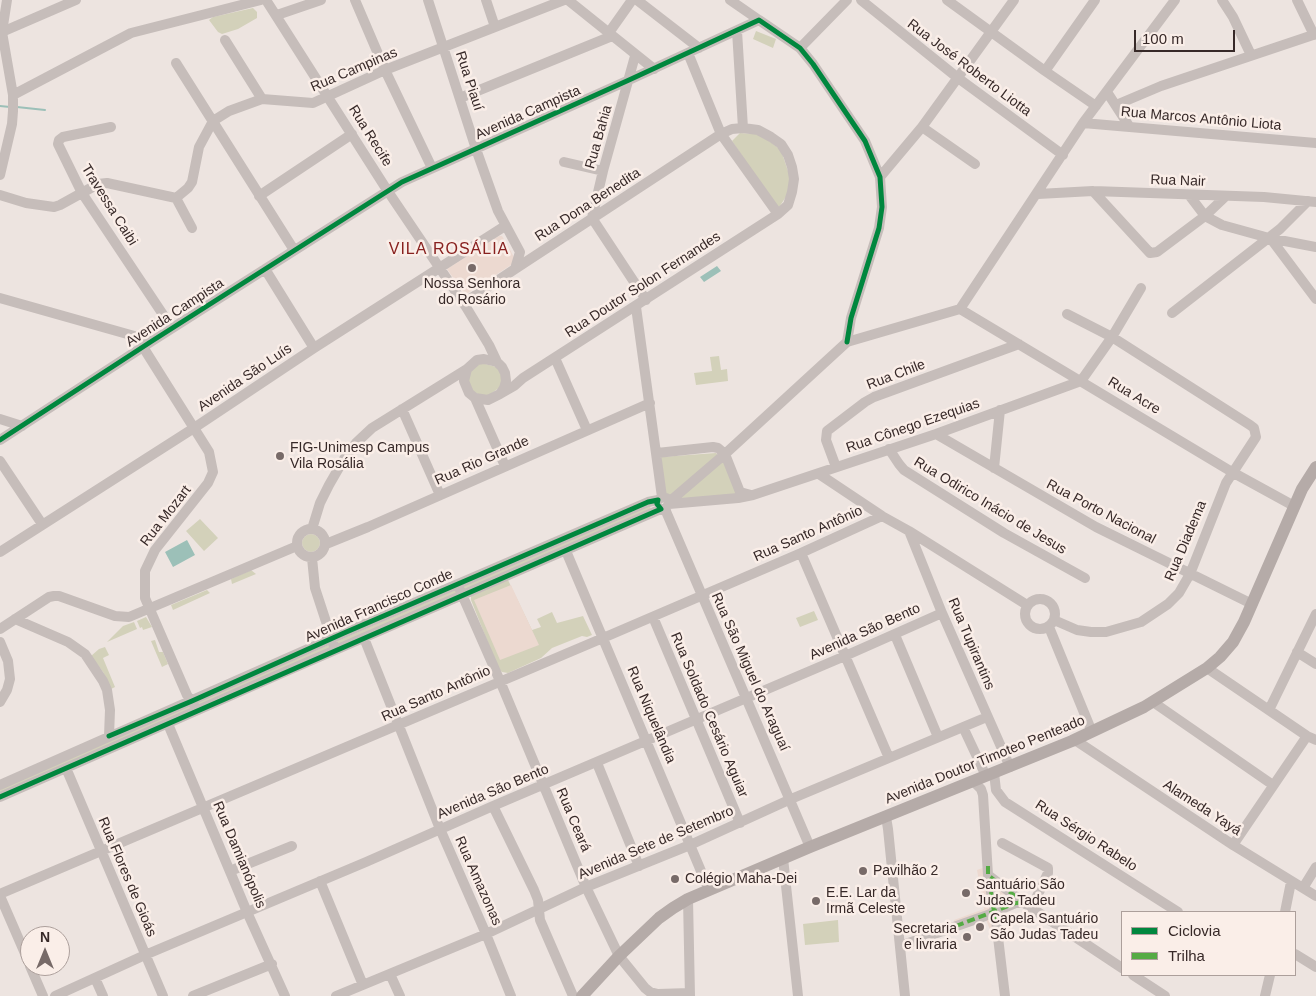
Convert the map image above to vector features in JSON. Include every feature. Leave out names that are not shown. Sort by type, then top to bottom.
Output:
[{"type":"main road","name":"Avenida Doutor Timoteo Penteado","points":[[582,996],[619,956],[659,918],[688,899],[783,858],[1075,740],[1153,702],[1206,668],[1220,657],[1233,642],[1252,604],[1294,506],[1308,477],[1316,467]]},
{"type":"street","points":[[0,175],[12,124],[13,98],[2,32],[7,0]]},
{"type":"street","points":[[2,32],[76,0]]},
{"type":"street","points":[[13,98],[131,33],[261,0]]},
{"type":"street","name":"Rua Recife","points":[[266,0],[278,15],[387,190],[465,302],[497,362]]},
{"type":"street","points":[[278,15],[321,0]]},
{"type":"street","points":[[354,0],[432,168]]},
{"type":"street","name":"Rua Piauí","points":[[428,0],[476,149],[505,226],[520,252]]},
{"type":"street","points":[[486,0],[495,27]]},
{"type":"street","points":[[566,0],[654,69]]},
{"type":"street","name":"Rua Campinas","points":[[213,121],[242,106],[262,99],[313,103],[385,70],[566,0]]},
{"type":"street","points":[[460,98],[610,35],[632,0]]},
{"type":"street","points":[[637,0],[700,48]]},
{"type":"street","points":[[730,0],[800,48],[851,118],[864,140],[880,176],[882,207],[879,228],[851,318],[847,342]]},
{"type":"street","points":[[800,48],[847,0]]},
{"type":"street","name":"Rua José Roberto Liotta","points":[[861,0],[958,78],[1063,156]]},
{"type":"street","points":[[947,0],[1096,106]]},
{"type":"street","points":[[880,176],[922,127],[1014,0]]},
{"type":"street","points":[[1045,71],[1095,0]]},
{"type":"street","points":[[664,504],[725,454],[847,342],[960,309],[1084,123],[1175,0]]},
{"type":"street","points":[[1222,0],[1233,17],[1251,55]]},
{"type":"street","points":[[1116,104],[1161,86],[1315,34],[1297,0]]},
{"type":"street","name":"Avenida Campista","points":[[0,440],[387,190],[758,20]]},
{"type":"street","points":[[688,53],[721,134],[778,214],[788,205],[792,192],[794,179],[792,167],[788,155],[781,144],[758,130],[743,128],[737,31]]},
{"type":"street","points":[[225,40],[262,99]]},
{"type":"street","name":"Rua Bahia","points":[[592,218],[635,56]]},
{"type":"street","points":[[176,64],[294,250]]},
{"type":"street","points":[[0,80],[13,98]]},
{"type":"street","points":[[1107,92],[1129,126]]},
{"type":"street","points":[[176,198],[192,182],[198,147],[213,121]]},
{"type":"street","name":"Rua Marcos Antônio Liota","points":[[1084,123],[1316,143]]},
{"type":"street","name":"Travessa Caibi","points":[[111,126],[63,137],[59,140],[58,144],[82,193],[172,328]]},
{"type":"street","points":[[922,127],[975,164]]},
{"type":"street","name":"Rua Dona Benedita","points":[[465,302],[721,134],[732,129],[743,128]]},
{"type":"street","points":[[259,196],[352,134]]},
{"type":"street","points":[[564,162],[603,171]]},
{"type":"street","points":[[0,195],[26,203],[54,207],[98,184],[107,183],[176,198],[192,228]]},
{"type":"street","points":[[1093,191],[1150,254],[1157,252],[1205,216],[1226,196]]},
{"type":"street","name":"Rua Nair","points":[[1038,194],[1093,191],[1312,201]]},
{"type":"street","points":[[1190,195],[1205,216],[1234,229],[1316,247]]},
{"type":"street","points":[[1172,314],[1270,238],[1312,201]]},
{"type":"street","name":"Rua Doutor Solon Fernandes","points":[[500,394],[778,214]]},
{"type":"street","points":[[592,218],[646,300]]},
{"type":"street","name":"Avenida São Luís","points":[[0,552],[505,226]]},
{"type":"street","points":[[1270,238],[1316,299]]},
{"type":"street","points":[[515,269],[520,252],[536,255]]},
{"type":"street","points":[[264,269],[314,348]]},
{"type":"street","points":[[1081,381],[1112,337],[1141,288]]},
{"type":"street","points":[[0,298],[147,344]]},
{"type":"street","name":"Rua São Miguel do Araguaí","points":[[636,307],[664,504],[810,847]]},
{"type":"street","name":"Rua Acre","points":[[960,309],[1232,472],[1294,506]]},
{"type":"street","points":[[1067,314],[1112,337]]},
{"type":"street","name":"Rua Diadema","points":[[1051,623],[1077,630],[1106,632],[1141,622],[1168,604],[1179,593],[1190,574],[1226,483],[1254,441],[1256,432],[1250,425],[1112,337]]},
{"type":"street","name":"Rua Mozart","points":[[147,344],[209,452],[214,472],[208,483],[155,550],[145,571],[144,584],[150,608],[187,695],[197,711]]},
{"type":"street","name":"Rua Chile","points":[[836,468],[826,440],[827,431],[864,402],[1019,344]]},
{"type":"street","points":[[484,359],[489,345]]},
{"type":"street","points":[[555,358],[587,430]]},
{"type":"street","points":[[312,529],[320,503],[344,459],[372,428],[477,360],[484,359],[497,362],[505,373],[513,378],[522,378]]},
{"type":"street","points":[[467,368],[465,375],[466,388],[475,398],[505,466]]},
{"type":"street","points":[[482,414],[488,400],[500,394],[504,388],[506,381],[505,373]]},
{"type":"street","name":"Rua Cônego Ezequias","points":[[664,504],[753,495],[936,434],[1081,381]]},
{"type":"street","points":[[475,398],[488,400]]},
{"type":"street","name":"Rua Rio Grande","points":[[326,544],[650,403]]},
{"type":"street","points":[[402,409],[440,495]]},
{"type":"street","points":[[994,468],[1000,410]]},
{"type":"street","points":[[0,419],[22,426]]},
{"type":"street","points":[[657,453],[713,447],[731,443],[755,426]]},
{"type":"street","name":"Rua Porto Nacional","points":[[936,434],[1096,528],[1252,604]]},
{"type":"street","points":[[713,447],[721,449],[725,454],[740,492],[753,495]]},
{"type":"street","name":"Rua Odirico Inácio de Jesus","points":[[889,449],[904,470],[1004,532],[1085,578]]},
{"type":"street","points":[[0,461],[42,524]]},
{"type":"street","points":[[819,474],[882,516],[1027,605]]},
{"type":"street","name":"Avenida Francisco Conde","points":[[0,785],[648,502],[664,504]]},
{"type":"street","name":"Avenida Francisco Conde","points":[[0,797],[566,551],[664,504]]},
{"type":"street","name":"Rua Santo Antônio","points":[[0,895],[702,596],[882,516]]},
{"type":"street","points":[[308,529],[312,529],[324,535],[326,544],[320,555],[312,558],[304,556],[297,546],[297,542],[300,534],[308,529]]},
{"type":"street","name":"Rua Tupirantins","points":[[909,531],[942,613],[1010,767]]},
{"type":"street","points":[[0,629],[49,597],[54,596],[122,618],[129,617],[297,546]]},
{"type":"street","name":"Rua Niquelândia","points":[[566,551],[709,890]]},
{"type":"street","points":[[801,553],[889,758]]},
{"type":"street","points":[[312,558],[314,588],[336,651]]},
{"type":"street","name":"Rua Ceará","points":[[458,584],[586,887],[619,956],[650,992],[690,995]]},
{"type":"street","points":[[1051,623],[1038,629],[1029,625],[1024,615],[1027,605],[1035,599],[1045,599],[1053,606],[1055,610],[1051,623],[1092,732]]},
{"type":"street","name":"Avenida São Bento","points":[[55,996],[145,955],[493,806],[648,742],[942,613]]},
{"type":"street","points":[[1269,710],[1316,614]]},
{"type":"street","name":"Rua Soldado Cesário Aguiar","points":[[653,617],[740,823]]},
{"type":"street","points":[[15,620],[68,642],[86,654],[104,681],[107,690],[110,710],[109,736]]},
{"type":"street","points":[[894,635],[938,737]]},
{"type":"street","name":"Rua Amazonas","points":[[364,638],[440,829],[511,996]]},
{"type":"street","points":[[0,642],[8,661],[10,679],[7,690],[0,702]]},
{"type":"street","points":[[1297,652],[1316,664]]},
{"type":"street","points":[[1206,668],[1311,738],[1273,784],[1233,845]]},
{"type":"street","points":[[1153,702],[1273,784]]},
{"type":"street","name":"Avenida Sete de Setembro","points":[[336,996],[486,934],[586,887],[690,845],[790,799],[987,717]]},
{"type":"street","name":"Rua Damianópolis","points":[[168,724],[247,912],[285,996]]},
{"type":"street","points":[[963,727],[990,775],[996,790],[983,795]]},
{"type":"street","name":"Alameda Yayá","points":[[1075,740],[1233,845],[1316,896]]},
{"type":"street","points":[[597,763],[640,866]]},
{"type":"street","name":"Rua Flores de Gioás","points":[[66,768],[163,996]]},
{"type":"street","points":[[974,782],[981,789],[983,795],[988,875],[1028,905],[1121,967]]},
{"type":"street","name":"Rua Sérgio Rabelo","points":[[996,790],[1005,802],[1176,911]]},
{"type":"street","points":[[493,806],[534,890],[540,920],[573,996]]},
{"type":"street","points":[[886,817],[905,996]]},
{"type":"street","points":[[1002,843],[1048,868],[1048,874],[1028,905]]},
{"type":"street","points":[[230,871],[292,846]]},
{"type":"street","points":[[783,858],[798,996]]},
{"type":"street","points":[[1303,888],[1316,867]]},
{"type":"street","points":[[320,881],[363,984]]},
{"type":"street","points":[[1284,911],[1291,882]]},
{"type":"street","points":[[991,892],[1005,996]]},
{"type":"street","points":[[0,895],[20,942]]},
{"type":"street","points":[[688,899],[690,995]]},
{"type":"street","points":[[900,946],[1016,903],[1028,905]]},
{"type":"street","points":[[1296,955],[1316,967]]},
{"type":"street","points":[[194,996],[272,964]]},
{"type":"street","points":[[390,974],[400,996]]},
{"type":"street","points":[[34,976],[43,996]]},
{"type":"street","points":[[1135,976],[1165,996]]},
{"type":"street","points":[[1265,996],[1270,976]]},
{"type":"street","points":[[95,978],[103,996]]},
{"type":"shaded area","points":[[253,8],[257,12],[257,18],[238,29],[222,34],[218,32],[209,20],[213,17]]},
{"type":"shaded area","points":[[756,31],[776,39],[773,48],[753,39]]},
{"type":"shaded area","points":[[740,133],[757,134],[781,150],[790,177],[789,192],[778,209],[732,141]]},
{"type":"shaded area","points":[[499,236],[502,236],[508,246],[515,259],[514,263],[465,295],[447,269]]},
{"type":"shaded area","points":[[719,356],[721,370],[727,369],[728,381],[696,385],[694,373],[712,371],[710,357]]},
{"type":"shaded area","points":[[478,362],[500,368],[503,385],[485,398],[469,389],[468,370]]},
{"type":"shaded area","points":[[716,453],[727,465],[738,495],[672,502],[665,496],[661,457]]},
{"type":"shaded area","points":[[650,505],[651,511],[0,795],[0,788]]},
{"type":"shaded area","points":[[200,519],[218,538],[204,551],[186,531]]},
{"type":"shaded area","points":[[311,534],[319,539],[320,543],[315,551],[311,552],[303,547],[302,543],[307,535]]},
{"type":"shaded area","points":[[251,570],[256,574],[232,584],[231,579]]},
{"type":"shaded area","points":[[508,580],[532,630],[541,627],[537,619],[552,612],[557,623],[583,616],[592,635],[582,636],[552,648],[541,658],[508,673],[502,672],[498,668],[471,596]]},
{"type":"shaded area","points":[[511,585],[539,645],[500,660],[474,600]]},
{"type":"shaded area","points":[[207,590],[210,593],[173,610],[171,605]]},
{"type":"shaded area","points":[[814,611],[818,620],[800,627],[796,618]]},
{"type":"shaded area","points":[[146,617],[152,627],[143,630],[137,621]]},
{"type":"shaded area","points":[[134,622],[137,629],[107,642],[123,626]]},
{"type":"shaded area","points":[[155,640],[159,652],[163,652],[168,664],[162,667],[151,641]]},
{"type":"shaded area","points":[[105,647],[109,655],[103,658],[115,687],[111,689],[103,672],[91,656],[99,649]]},
{"type":"shaded area","points":[[988,866],[990,874],[1024,901],[999,913],[1000,931],[992,934],[986,920],[957,929],[954,920],[984,909],[977,870]]},
{"type":"shaded area","points":[[838,920],[839,942],[805,945],[803,924]]},
{"type":"water","points":[[717,266],[721,271],[704,282],[700,277]]},
{"type":"water","points":[[187,540],[195,555],[173,567],[165,552]]},
{"type":"waterway","points":[[0,106],[10,107]]},
{"type":"waterway","points":[[17,107],[45,110]]},
{"type":"marked path","points":[[988,866],[988,875],[1024,903]]},
{"type":"marked path","points":[[991,892],[997,932]]},
{"type":"marked path","points":[[956,926],[1016,903],[1024,903]]},
{"type":"cycle path","points":[[0,440],[402,182],[759,20],[800,48],[813,64],[865,141],[880,177],[882,207],[879,228],[851,318],[847,342]]},
{"type":"cycle path","points":[[0,797],[661,509],[657,504],[658,500],[648,502],[109,736]]},
{"type":"place","name":"Nossa Senhora do Rosário","points":[[472,268]]},
{"type":"place","name":"FIG-Unimesp Campus Vila Rosália","points":[[280,456]]},
{"type":"place","name":"Pavilhão 2","points":[[863,871]]},
{"type":"place","name":"Colégio Maha-Dei","points":[[675,879]]},
{"type":"place","name":"Santuário São Judas Tadeu","points":[[966,893]]},
{"type":"place","name":"E.E. Lar da Irmã Celeste","points":[[816,901]]},
{"type":"place","name":"Capela Santuário São Judas Tadeu","points":[[980,927]]},
{"type":"place","name":"Secretaria e livraria","points":[[967,937]]},
{"type":"district","name":"VILA ROSÁLIA","points":[[449,250]]}]
